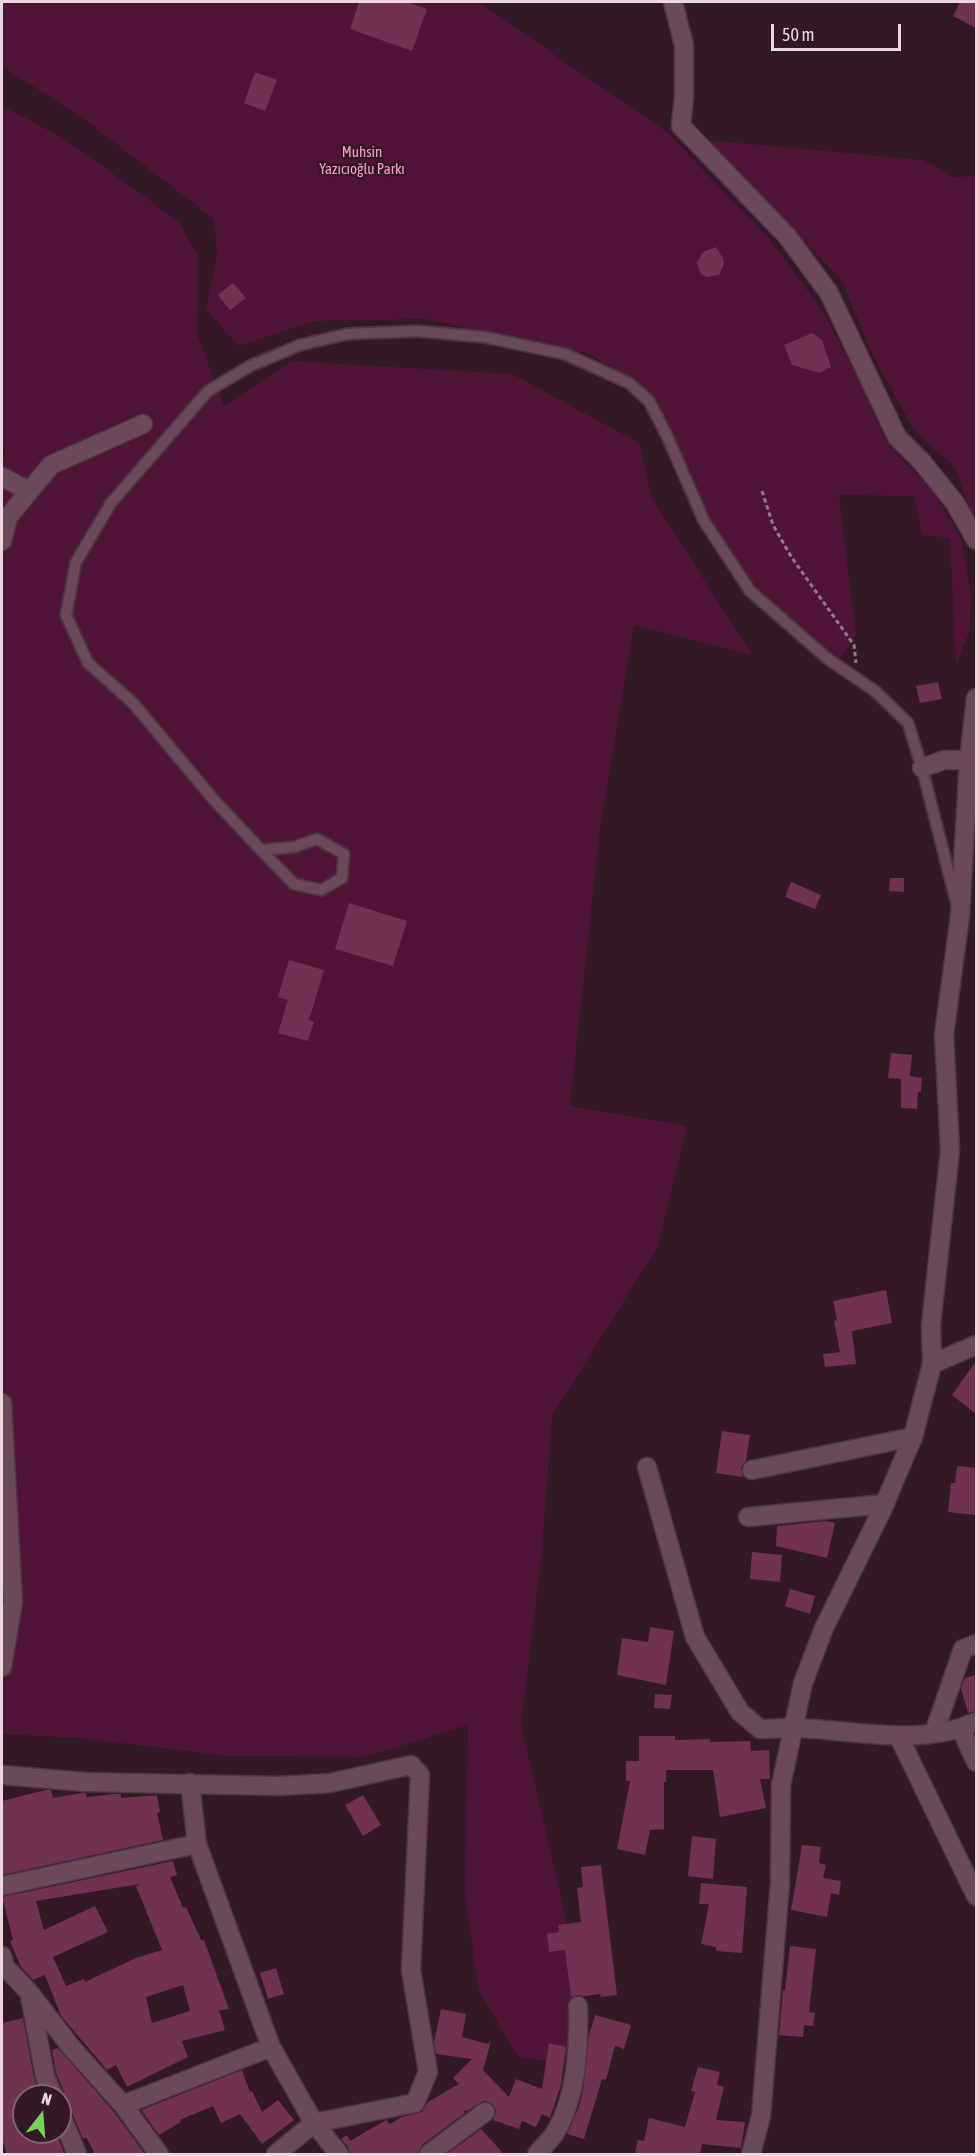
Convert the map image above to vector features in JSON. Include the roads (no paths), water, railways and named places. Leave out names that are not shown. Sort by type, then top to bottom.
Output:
[{"type":"street","points":[[673,2],[684,45],[684,96],[681,126],[787,236],[830,293],[897,437],[922,462],[948,495],[976,540]]},
{"type":"street","points":[[2,541],[8,517],[51,465],[144,424]]},
{"type":"street","points":[[2,477],[30,491]]},
{"type":"street","points":[[751,2154],[761,2116],[780,1883],[781,1785],[803,1683],[824,1628],[885,1504],[913,1437],[932,1364],[931,1324],[950,1150],[944,1035],[960,916],[969,760],[976,698]]},
{"type":"street","points":[[922,768],[944,760],[969,760]]},
{"type":"street","points":[[932,1364],[976,1344]]},
{"type":"street","points":[[2,1403],[13,1602],[2,1667]]},
{"type":"street","points":[[752,1470],[913,1437]]},
{"type":"street","points":[[647,1467],[695,1637],[740,1712],[760,1729],[793,1728],[899,1737],[969,1726],[976,1762]]},
{"type":"street","points":[[748,1517],[885,1504]]},
{"type":"street","points":[[934,1733],[963,1649],[976,1644]]},
{"type":"street","points":[[899,1737],[976,1896]]},
{"type":"street","points":[[2,1775],[85,1782],[279,1786],[330,1784],[411,1765],[420,1775],[411,1970],[428,2072],[415,2103],[314,2123],[276,2154]]},
{"type":"street","points":[[190,1783],[197,1844],[271,2047],[314,2123],[339,2154]]},
{"type":"street","points":[[2,1886],[197,1844]]},
{"type":"street","points":[[3,1965],[29,1992],[71,2047],[123,2105],[159,2154]]},
{"type":"street","points":[[29,1992],[48,2084]]},
{"type":"street","points":[[537,2154],[555,2132],[571,2092],[579,2039],[578,2006]]},
{"type":"street","points":[[123,2105],[271,2047]]},
{"type":"street","points":[[429,2154],[485,2112]]},
{"type":"lane","points":[[261,850],[294,847],[317,839],[344,854],[342,878],[321,890],[294,884],[261,850],[214,800],[133,703],[88,663],[66,615],[76,562],[111,503],[208,391],[250,366],[300,345],[347,334],[417,331],[484,337],[565,354],[629,383],[649,401],[704,521],[750,591],[828,659],[875,691],[908,723],[922,768],[960,916]]},
{"type":"park label","name":"Muhsin Yazıcıoğlu Parkı","points":[[362,160]]}]
